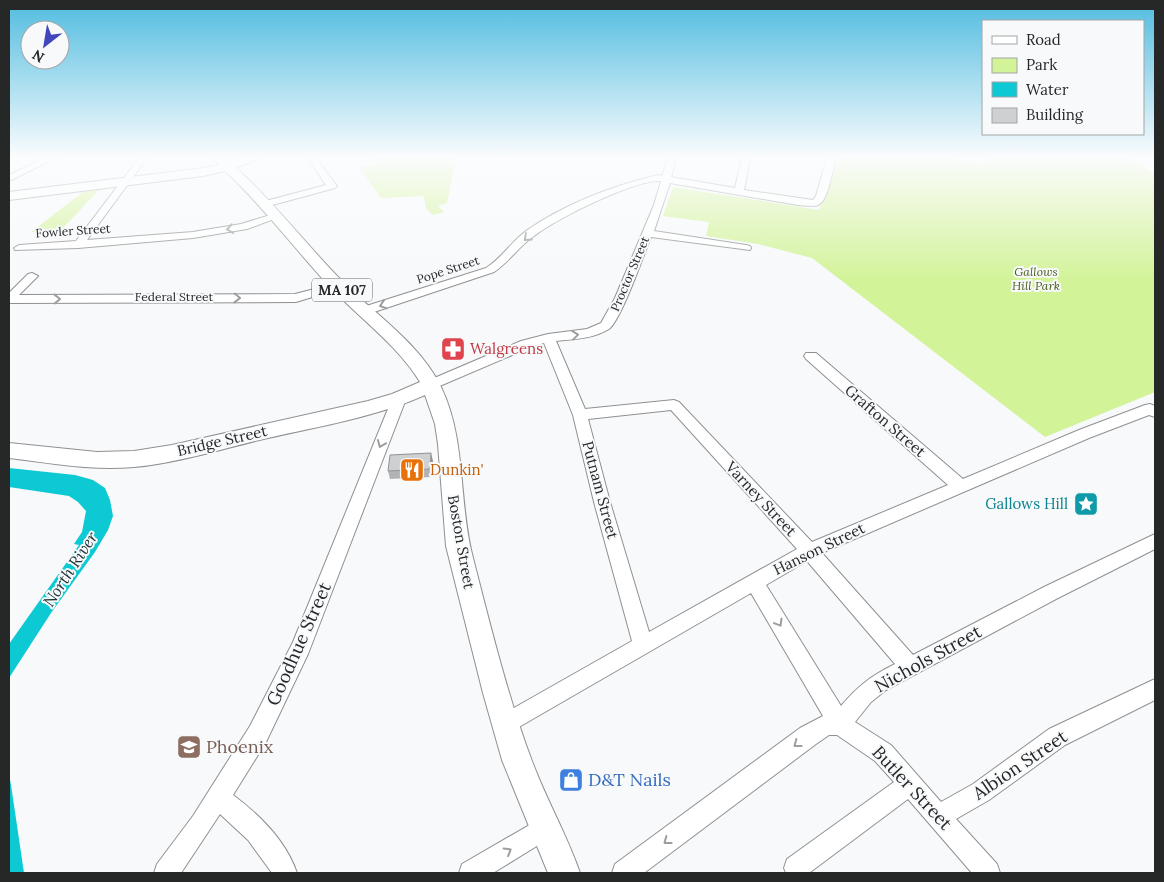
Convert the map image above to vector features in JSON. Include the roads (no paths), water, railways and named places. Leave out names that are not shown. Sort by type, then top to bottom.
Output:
[{"type":"main road","name":"Boston Street","points":[[261,199],[338,286],[413,361],[430,384],[444,423],[451,475],[451,499],[458,547],[506,724],[530,793],[564,873]]},
{"type":"main road","name":"Bridge Street","points":[[9,451],[97,460],[152,456],[368,408],[399,399],[430,384]]},
{"type":"street","points":[[78,245],[112,199]]},
{"type":"street","points":[[265,204],[283,199]]},
{"type":"street","name":"Pope Street","points":[[364,311],[490,270],[503,262],[525,238],[556,219],[597,199]]},
{"type":"street","name":"Proctor Street","points":[[430,384],[526,344],[548,338],[590,333],[606,324],[621,298],[662,199]]},
{"type":"street","name":"Pope Street","points":[[781,199],[815,203],[819,199]]},
{"type":"street","name":"Fowler Street","points":[[19,248],[193,235],[243,227],[277,216]]},
{"type":"street","points":[[648,233],[746,248]]},
{"type":"street","points":[[9,299],[32,276]]},
{"type":"street","name":"Federal Street","points":[[9,299],[296,298],[338,286]]},
{"type":"street","name":"Putnam Street","points":[[548,338],[580,415],[602,502],[644,645]]},
{"type":"street","name":"Grafton Street","points":[[811,356],[960,486]]},
{"type":"street","name":"Goodhue Street","points":[[166,873],[218,798],[258,734],[301,647],[399,399]]},
{"type":"street","name":"Varney Street","points":[[580,415],[674,405],[809,551],[910,666]]},
{"type":"street","name":"Hanson Street","points":[[506,724],[809,551],[1084,434],[1153,410]]},
{"type":"street","name":"Nichols Street","points":[[840,724],[864,695],[879,683],[1155,541]]},
{"type":"street","name":"Butler Street","points":[[754,582],[840,724],[883,753],[988,873]]},
{"type":"street","name":"Albion Street","points":[[938,816],[981,792],[1057,737],[1155,689]]},
{"type":"street","points":[[624,873],[808,736],[826,724],[840,724]]},
{"type":"street","points":[[796,868],[910,784]]},
{"type":"street","points":[[218,798],[248,822],[274,854],[285,873]]},
{"type":"street","points":[[471,873],[545,828]]},
{"type":"water","name":"North River","points":[[9,468],[75,475],[93,480],[105,488],[110,500],[113,516],[108,530],[95,552],[51,613],[9,678],[9,644],[79,545],[74,544],[82,532],[86,511],[69,496],[9,487]]},
{"type":"water","points":[[9,774],[11,785],[24,873],[9,873]]},
{"type":"place","name":"Walgreens","points":[[453,349]]},
{"type":"place","name":"Dunkin'","points":[[412,470]]},
{"type":"place","name":"Gallows Hill","points":[[1086,504]]},
{"type":"place","name":"Phoenix","points":[[189,747]]},
{"type":"place","name":"D&T Nails","points":[[571,780]]},
{"type":"park label","name":"Gallows Hill Park","points":[[1036,279]]}]
